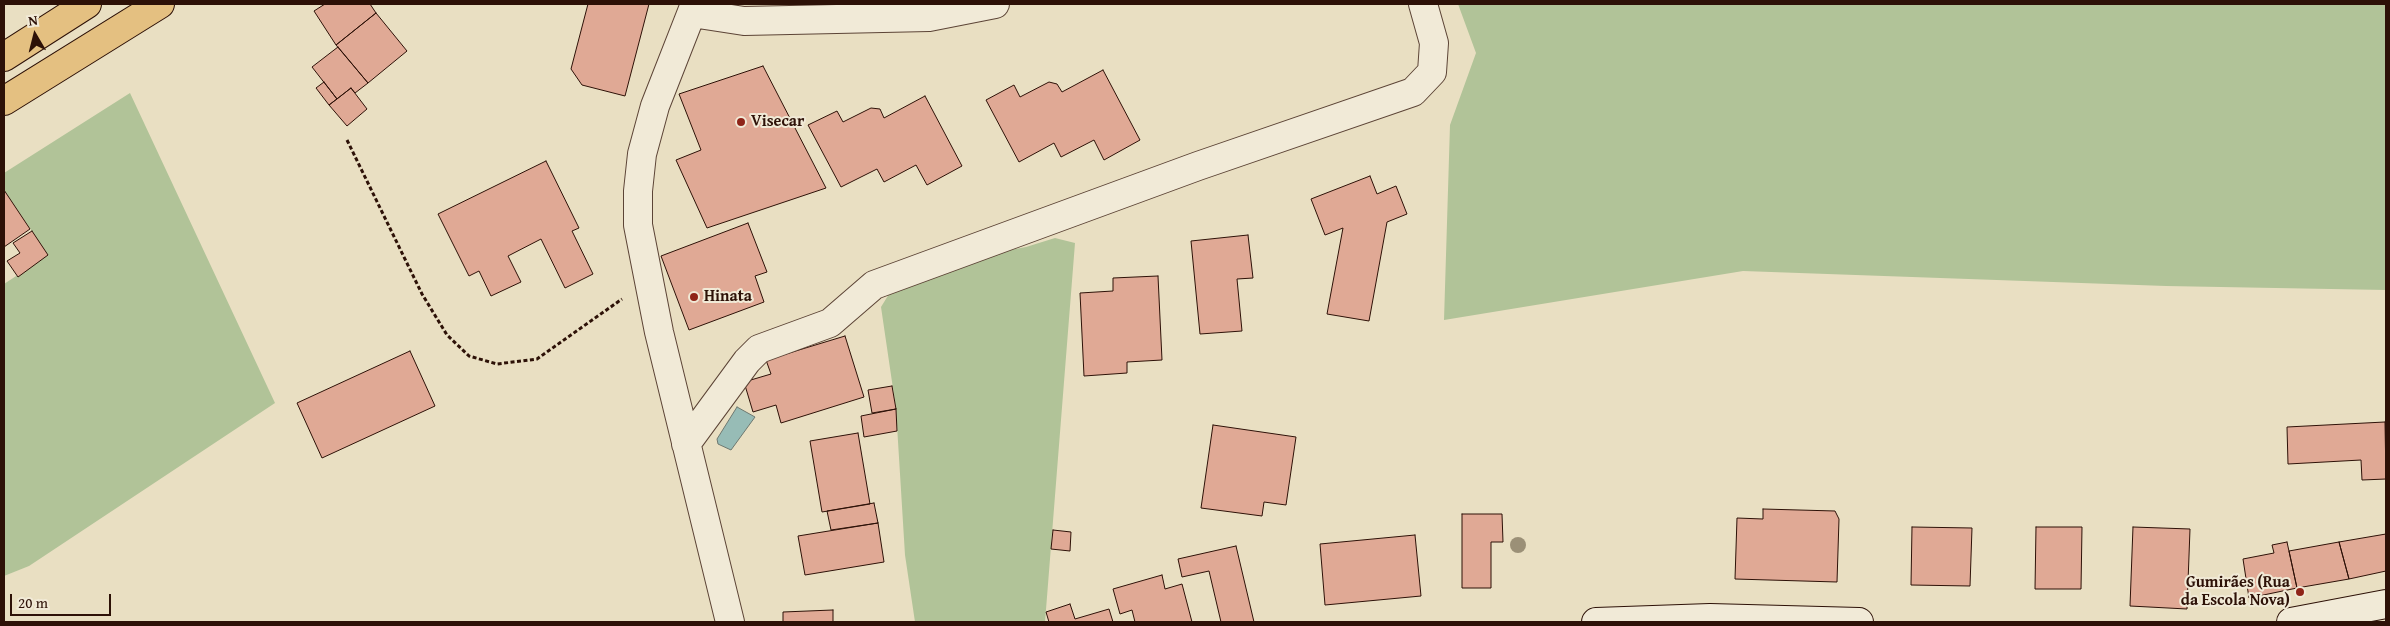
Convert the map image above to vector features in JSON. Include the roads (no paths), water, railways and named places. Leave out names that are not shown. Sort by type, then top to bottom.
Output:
[{"type":"main road","points":[[4,56],[87,4]]},
{"type":"main road","points":[[4,102],[160,4]]},
{"type":"street","points":[[730,622],[686,444],[638,225],[638,191],[642,154],[655,106],[693,8],[744,21],[928,18],[995,4]]},
{"type":"street","points":[[686,444],[747,361],[759,350],[830,323],[874,285],[1198,166],[1413,92],[1432,72],[1434,42],[1423,4]]},
{"type":"street","points":[[2306,621],[2386,604]]},
{"type":"street","points":[[1596,622],[1710,618],[1859,622]]},
{"type":"water","points":[[737,407],[755,417],[731,450],[718,444],[717,439]]},
{"type":"place","name":"Visecar","points":[[741,122]]},
{"type":"place","name":"Hinata","points":[[694,297]]},
{"type":"place","name":"Gumirães (Rua da Escola Nova)","points":[[2300,592]]}]
